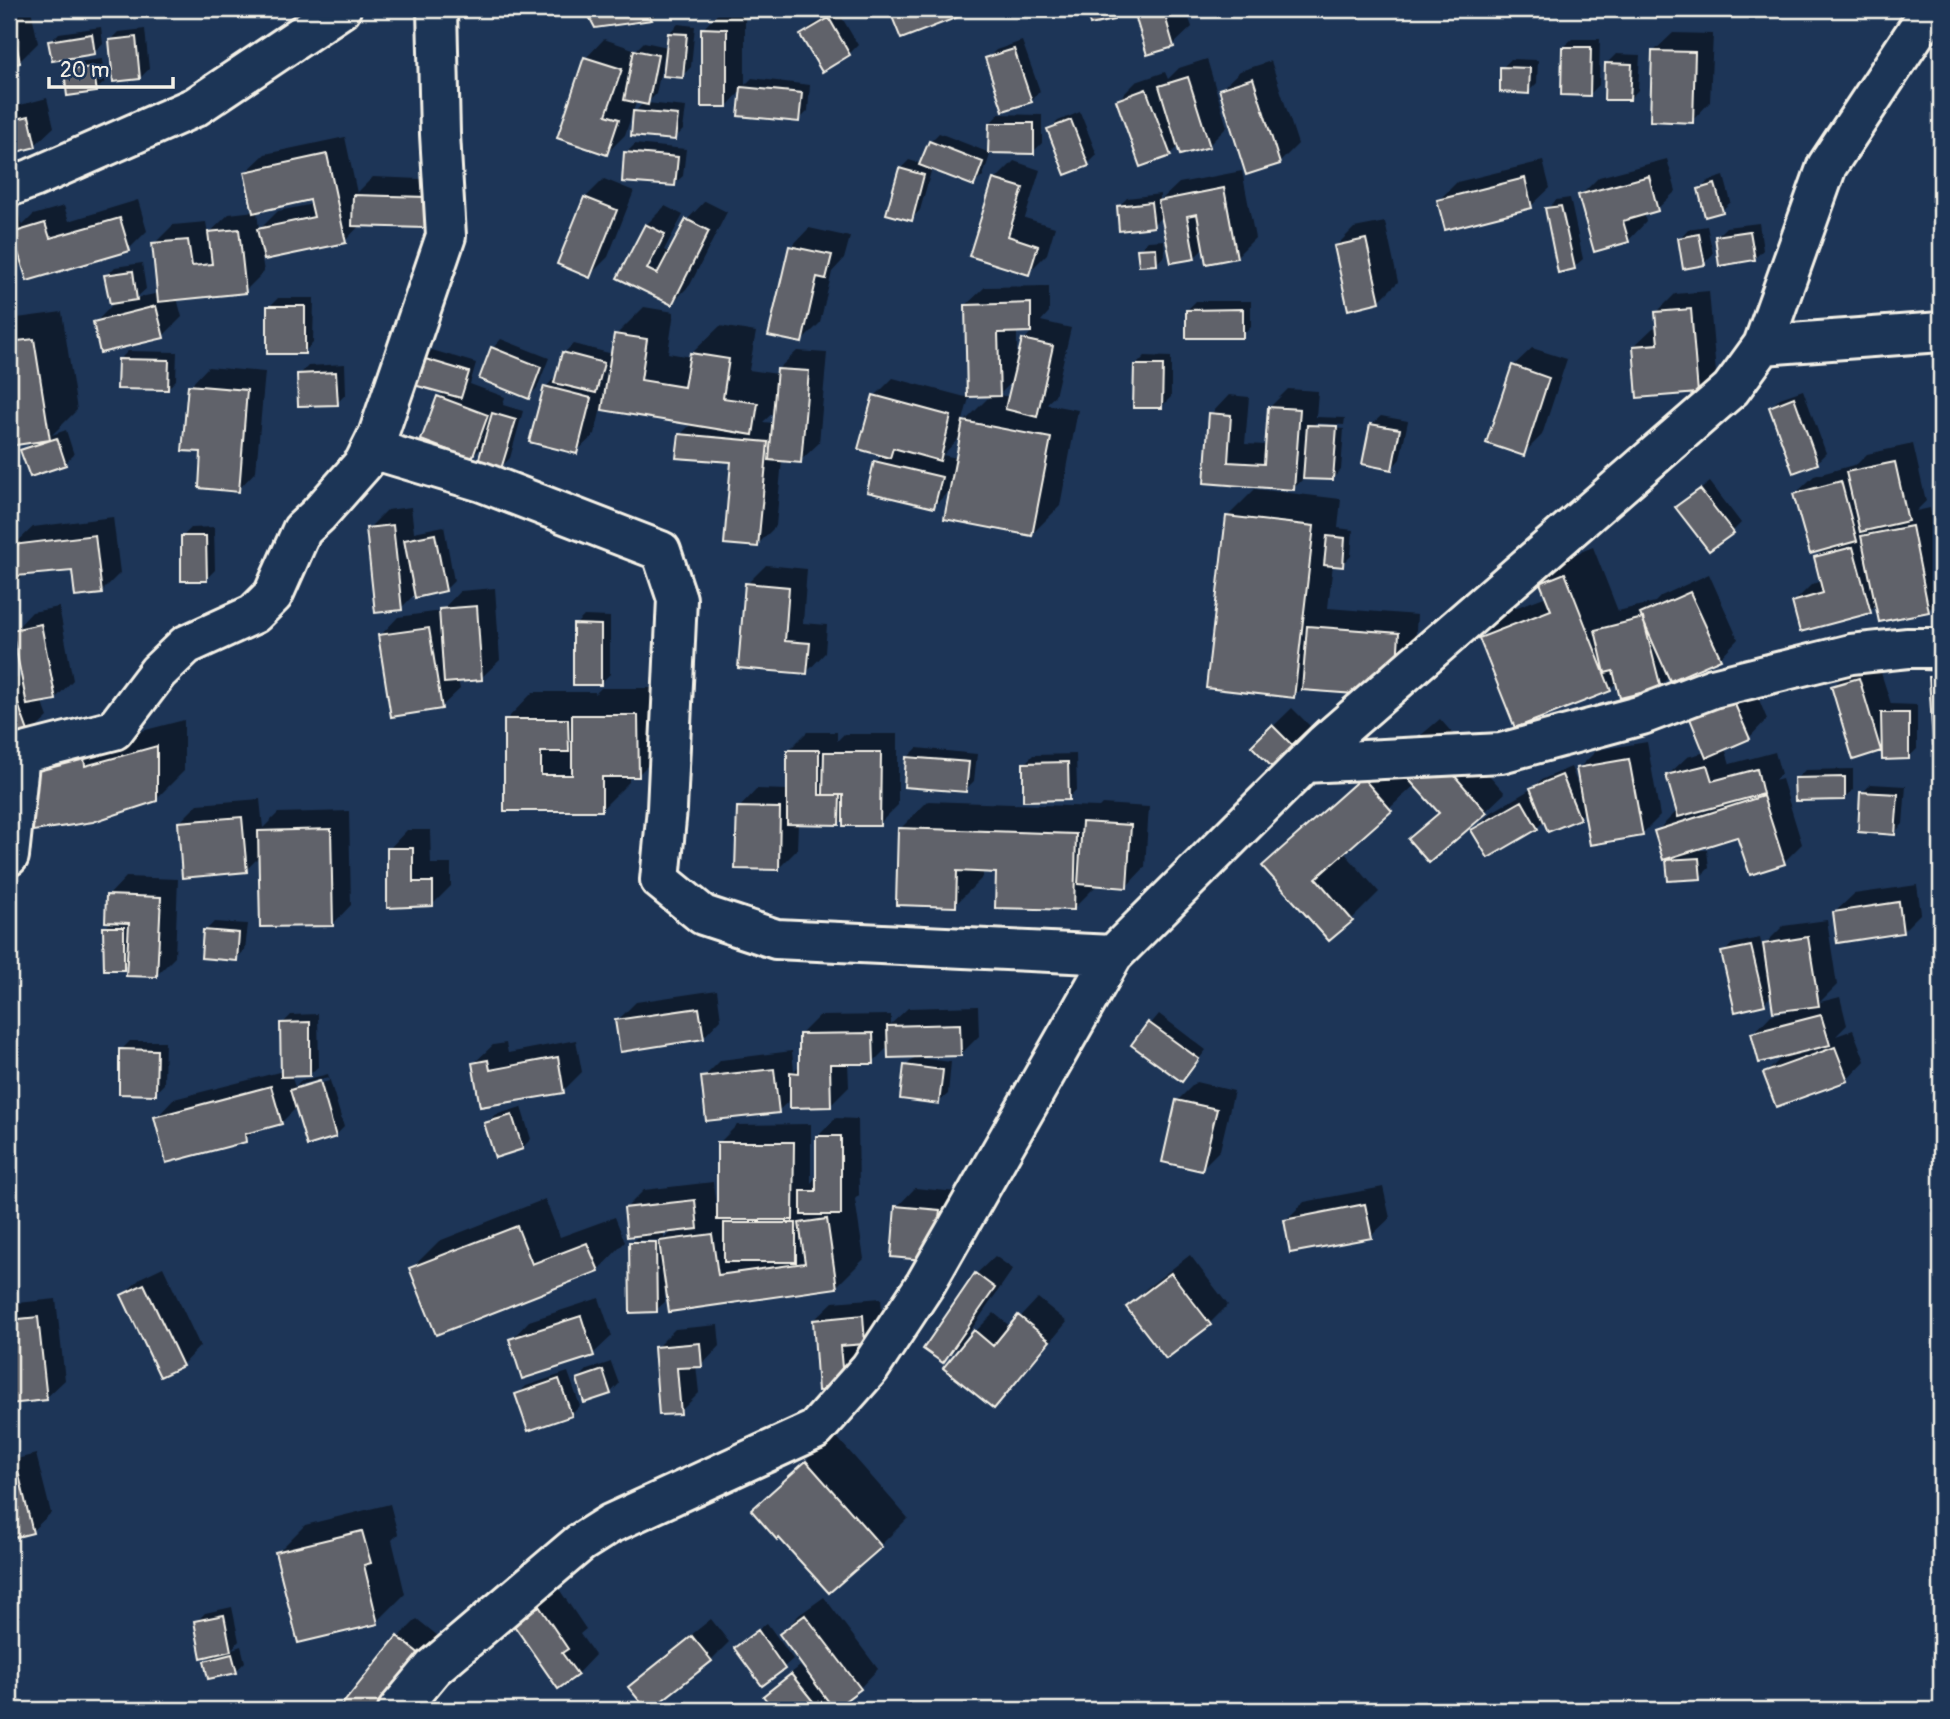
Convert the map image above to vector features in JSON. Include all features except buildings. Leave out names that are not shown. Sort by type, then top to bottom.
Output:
[{"type":"street","points":[[9,187],[195,107],[341,9]]},
{"type":"street","points":[[9,856],[20,754],[114,730],[158,672],[186,645],[254,614],[273,596],[302,530],[364,463],[372,449],[446,236],[437,9]]},
{"type":"street","points":[[398,1710],[433,1668],[580,1543],[610,1524],[815,1430],[870,1368],[926,1283],[1114,955],[1305,763],[1731,389],[1763,345],[1827,166],[1931,9]]},
{"type":"street","points":[[1763,345],[1941,332]]},
{"type":"street","points":[[372,449],[482,482],[661,551],[677,599],[667,808],[660,880],[703,915],[776,939],[1114,955]]},
{"type":"street","points":[[1305,763],[1501,753],[1642,715],[1713,688],[1851,654],[1908,648],[1941,648]]}]
